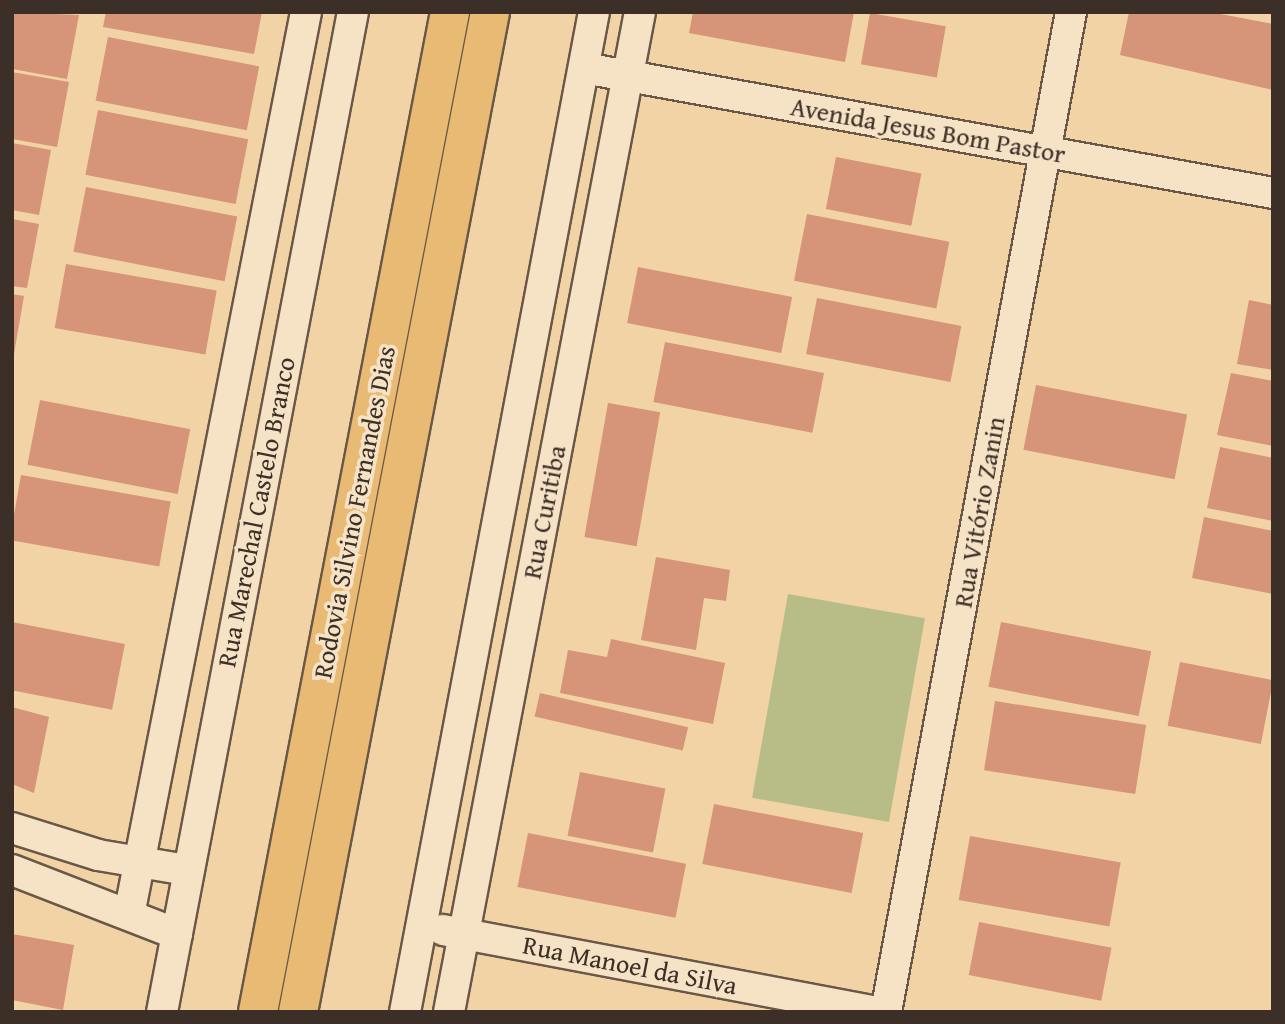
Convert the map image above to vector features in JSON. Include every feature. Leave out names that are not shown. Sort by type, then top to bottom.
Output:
[{"type":"highway","points":[[411,218],[432,12]]},
{"type":"highway","name":"Rodovia Silvino Fernandes Dias","points":[[258,1012],[450,12]]},
{"type":"highway","name":"Rodovia Silvino Fernandes Dias","points":[[298,1012],[490,12]]},
{"type":"highway","points":[[449,228],[510,12]]},
{"type":"street","name":"Rua Marechal Castelo Branco","points":[[130,910],[306,12]]},
{"type":"street","name":"Rua Marechal Castelo Branco","points":[[162,1012],[353,12]]},
{"type":"street","name":"Rua Curitiba","points":[[405,1012],[594,12]]},
{"type":"street","name":"Rua Curitiba","points":[[449,1012],[640,12]]},
{"type":"street","name":"Rua Vitório Zanin","points":[[886,1012],[1071,12]]},
{"type":"street","name":"Avenida Jesus Bom Pastor","points":[[584,68],[629,74],[1273,193]]},
{"type":"street","points":[[12,828],[141,864],[187,870]]},
{"type":"street","points":[[12,870],[130,910],[177,934]]},
{"type":"street","name":"Rua Manoel da Silva","points":[[422,926],[878,1012]]},
{"type":"green space","points":[[788,594],[925,618],[889,822],[752,798]]},
{"type":"building","points":[[12,12],[79,15],[67,79],[12,69]]},
{"type":"building","points":[[106,12],[262,12],[254,54],[103,27]]},
{"type":"building","points":[[693,12],[854,12],[845,62],[689,33]]},
{"type":"building","points":[[1129,12],[1210,12],[1273,24],[1273,90],[1120,55]]},
{"type":"building","points":[[870,13],[946,26],[937,78],[861,64]]},
{"type":"building","points":[[108,37],[259,66],[247,130],[96,101]]},
{"type":"building","points":[[12,72],[69,82],[57,147],[12,139]]},
{"type":"building","points":[[98,110],[248,139],[236,204],[85,175]]},
{"type":"building","points":[[12,143],[51,150],[39,215],[12,210]]},
{"type":"building","points":[[836,157],[921,174],[911,226],[826,209]]},
{"type":"building","points":[[86,187],[237,216],[225,281],[73,252]]},
{"type":"building","points":[[807,214],[949,242],[936,308],[794,281]]},
{"type":"building","points":[[12,219],[39,224],[27,288],[12,286]]},
{"type":"building","points":[[66,264],[217,291],[205,355],[55,328]]},
{"type":"building","points":[[638,267],[792,297],[781,353],[627,323]]},
{"type":"building","points":[[12,294],[24,296],[14,354],[12,353]]},
{"type":"building","points":[[817,298],[961,326],[950,382],[806,354]]},
{"type":"building","points":[[1249,300],[1273,305],[1273,370],[1237,364]]},
{"type":"building","points":[[665,342],[824,373],[812,433],[653,402]]},
{"type":"building","points":[[1231,373],[1273,381],[1273,446],[1217,435]]},
{"type":"building","points":[[1036,385],[1187,414],[1175,479],[1023,450]]},
{"type":"building","points":[[40,400],[190,429],[178,494],[27,465]]},
{"type":"building","points":[[608,403],[660,412],[637,546],[584,537]]},
{"type":"building","points":[[1220,447],[1273,458],[1273,521],[1207,508]]},
{"type":"building","points":[[21,475],[171,501],[159,566],[12,540]]},
{"type":"building","points":[[1204,517],[1273,531],[1273,594],[1192,578]]},
{"type":"building","points":[[656,557],[730,570],[726,601],[704,598],[696,650],[641,640]]},
{"type":"building","points":[[12,622],[125,644],[112,710],[12,690]]},
{"type":"building","points":[[1001,622],[1151,651],[1139,716],[988,687]]},
{"type":"building","points":[[611,639],[725,663],[713,724],[560,693],[568,650],[607,657]]},
{"type":"building","points":[[1180,662],[1273,680],[1261,744],[1168,726]]},
{"type":"building","points":[[540,693],[688,727],[683,751],[535,716]]},
{"type":"building","points":[[995,701],[1146,725],[1135,794],[984,770]]},
{"type":"building","points":[[12,707],[49,717],[34,793],[12,784]]},
{"type":"building","points":[[580,772],[665,789],[653,852],[568,836]]},
{"type":"building","points":[[714,804],[863,833],[852,893],[702,864]]},
{"type":"building","points":[[528,833],[686,864],[676,918],[518,887]]},
{"type":"building","points":[[970,836],[1121,863],[1109,927],[959,900]]},
{"type":"building","points":[[979,922],[1112,948],[1101,1001],[969,975]]},
{"type":"building","points":[[12,934],[74,945],[63,1010],[12,1000]]}]
